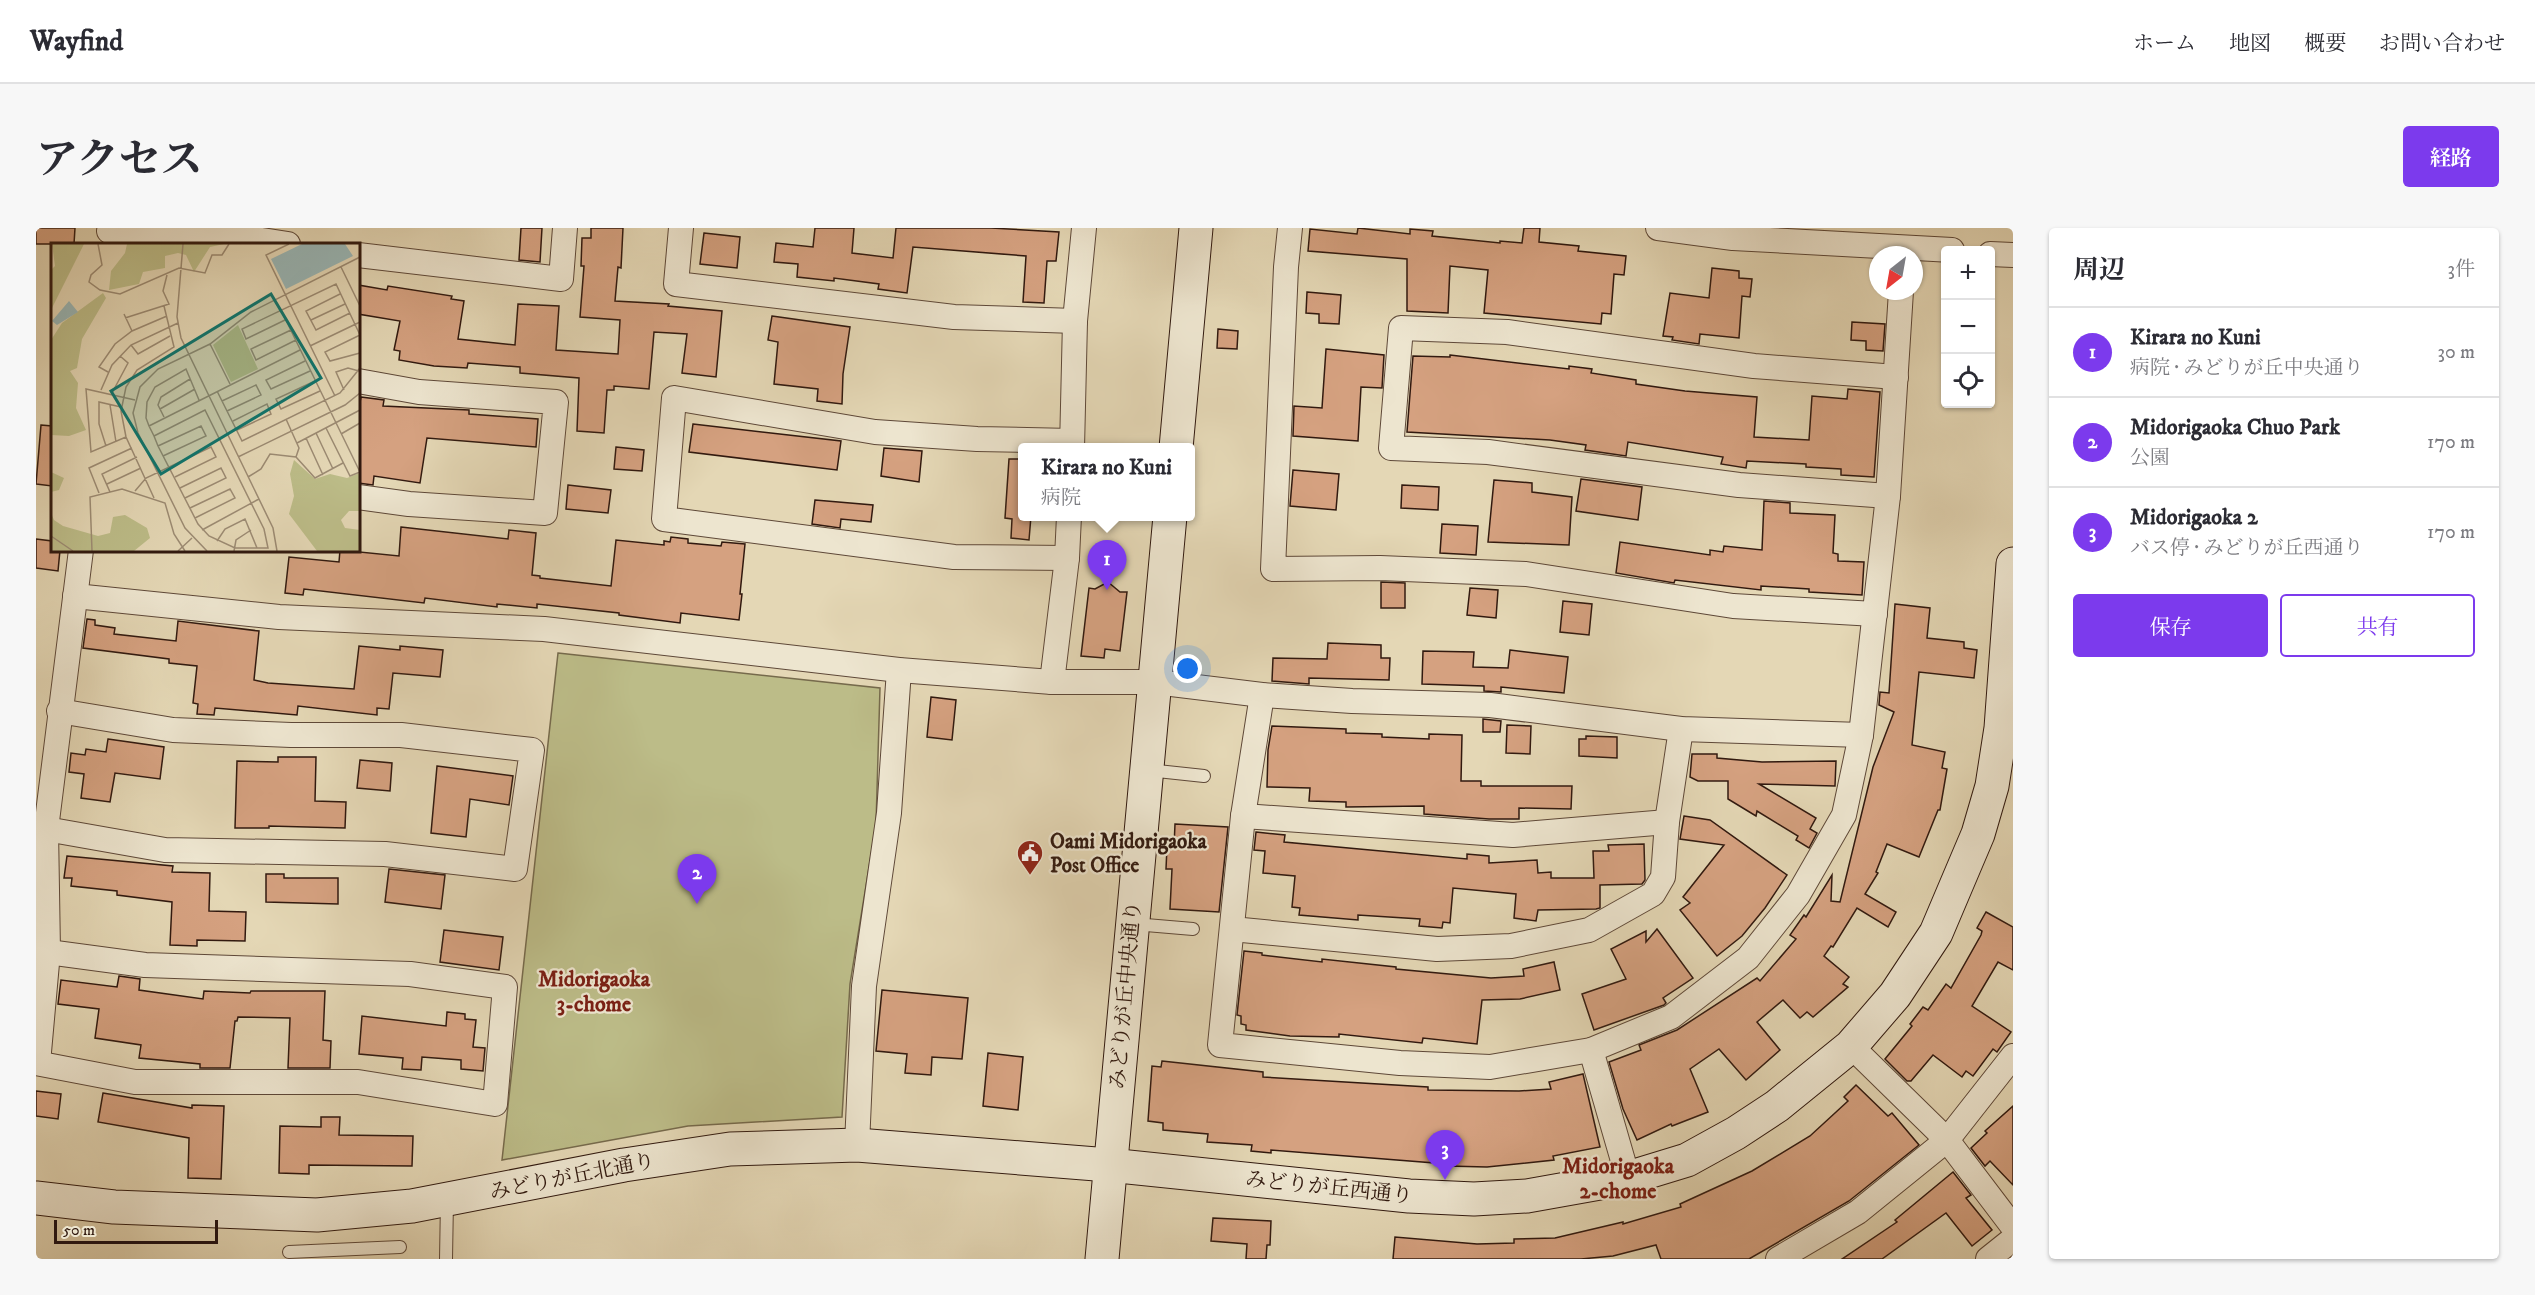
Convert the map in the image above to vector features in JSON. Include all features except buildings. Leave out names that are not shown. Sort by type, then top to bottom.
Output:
[{"type":"street","points":[[360,255],[561,279],[565,228]]},
{"type":"street","points":[[681,228],[676,284],[954,317],[1075,321]]},
{"type":"street","points":[[1072,443],[1075,321],[1084,228]]},
{"type":"street","points":[[1176,443],[1196,228]]},
{"type":"street","points":[[1290,228],[1286,267],[1274,569],[1380,568],[1526,574],[1732,606],[1875,614]]},
{"type":"street","points":[[1658,228],[1733,238],[1903,243],[1941,248]]},
{"type":"street","points":[[109,234],[235,236],[281,243]]},
{"type":"street","points":[[1995,254],[2013,255]]},
{"type":"street","points":[[1262,695],[1243,816],[1220,1045],[1400,1063],[1490,1067],[1591,1050],[1671,1017],[1749,958],[1798,895],[1844,815],[1861,735],[1888,496],[1900,300]]},
{"type":"street","points":[[1888,496],[1739,485],[1488,452],[1391,448],[1401,328],[1507,332],[1754,366],[1896,377]]},
{"type":"street","points":[[360,381],[419,392],[556,402],[545,513],[409,504],[360,497]]},
{"type":"street","points":[[1053,443],[875,432],[674,398],[664,519],[954,557],[1067,558]]},
{"type":"street","points":[[1052,682],[1067,558],[1069,521]]},
{"type":"street","name":"みどりが丘中央通り","points":[[1102,1259],[1170,521]]},
{"type":"street","points":[[48,952],[145,965],[410,974],[505,987],[495,1104],[358,1082],[135,1082],[37,1063],[48,952],[46,829],[81,552]]},
{"type":"street","name":"みどりが丘西通り","points":[[1109,1165],[1409,1196],[1474,1199],[1527,1196],[1628,1178],[1687,1160],[1736,1133],[1777,1106],[1851,1046],[1895,995],[1936,933],[1978,834],[1992,786],[2001,729],[2013,564]]},
{"type":"street","points":[[75,596],[279,617],[544,629],[899,670],[1052,682],[1155,682],[1262,695],[1352,701],[1490,705],[1681,729],[1861,735]]},
{"type":"street","points":[[857,1145],[864,986],[889,813],[899,670]]},
{"type":"street","points":[[46,829],[165,850],[386,854],[515,869],[532,750],[401,735],[291,735],[173,730],[59,711]]},
{"type":"street","points":[[1232,929],[1437,949],[1511,946],[1589,930],[1653,894],[1663,877],[1667,822],[1681,729]]},
{"type":"street","points":[[1243,816],[1513,835],[1667,822]]},
{"type":"street","points":[[1851,1046],[1947,1140],[2013,1227]]},
{"type":"street","points":[[1591,1050],[1628,1178]]},
{"type":"street","points":[[1778,1259],[1858,1212],[1947,1140],[2013,1056]]},
{"type":"street","name":"みどりが丘北通り","points":[[36,1198],[114,1207],[317,1215],[412,1206],[624,1165],[730,1149],[857,1145],[1109,1165]]},
{"type":"street","points":[[1988,1259],[2013,1239]]},
{"type":"lane","points":[[1147,770],[1204,776]]},
{"type":"lane","points":[[1132,923],[1193,929]]},
{"type":"lane","points":[[446,1259],[447,1200]]},
{"type":"lane","points":[[289,1252],[400,1247]]},
{"type":"green space","points":[[558,653],[880,688],[876,824],[850,984],[842,1117],[688,1126],[502,1160]]},
{"type":"place","name":"Kirara no Kuni","points":[[1107,590]]},
{"type":"place","name":"Oami Midorigaoka Post Office","points":[[1030,876]]},
{"type":"place","name":"Midorigaoka Chuo Park","points":[[697,904]]},
{"type":"place","name":"Midorigaoka 2","points":[[1445,1180]]},
{"type":"district","name":"Midorigaoka 3-chome","points":[[594,990]]},
{"type":"district","name":"Midorigaoka 2-chome","points":[[1618,1178]]}]
